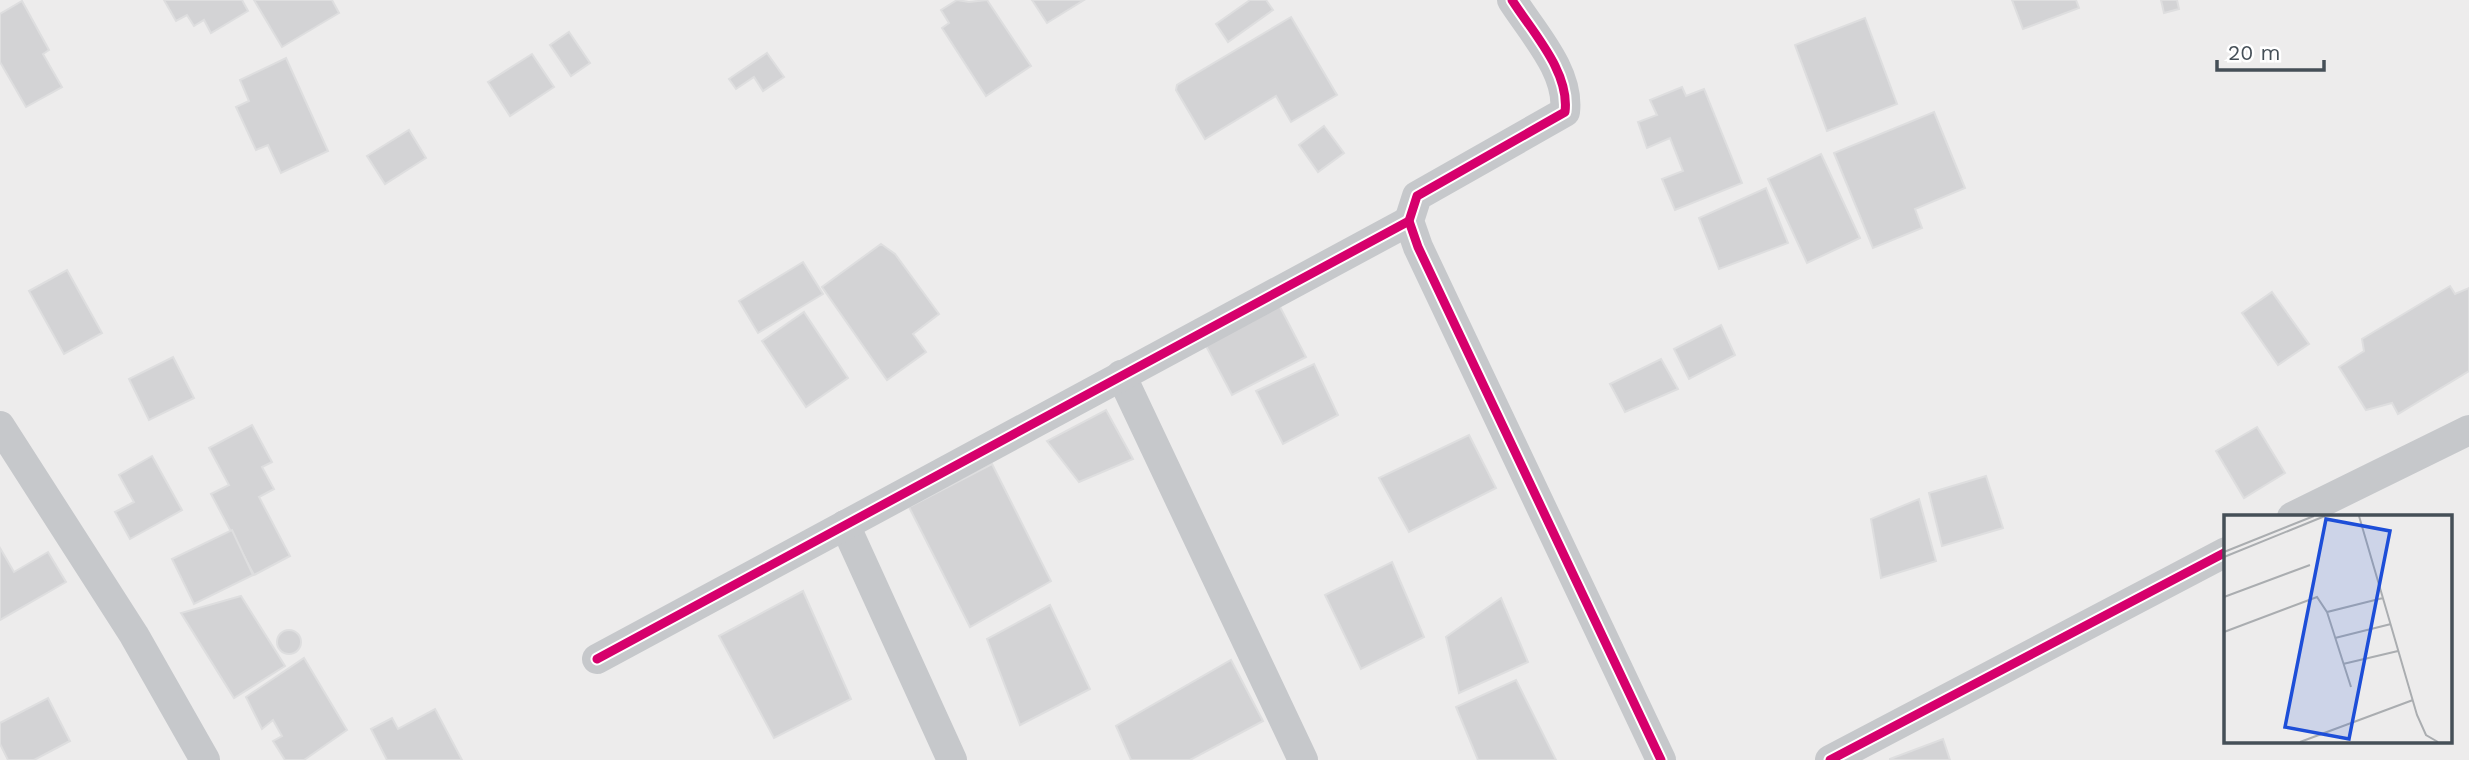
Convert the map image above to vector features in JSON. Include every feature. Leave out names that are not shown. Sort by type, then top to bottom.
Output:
[{"type":"street","points":[[1512,0],[1559,73],[1568,93],[1565,112],[1417,196],[1409,221],[1424,260],[1661,760]]},
{"type":"street","points":[[597,659],[1409,221]]},
{"type":"street","points":[[1121,375],[1303,760]]},
{"type":"street","points":[[0,426],[134,635],[205,760]]},
{"type":"street","points":[[2296,515],[2469,430]]},
{"type":"street","points":[[845,524],[953,760]]},
{"type":"street","points":[[1830,760],[2224,552]]},
{"type":"building","points":[[164,0],[242,0],[248,11],[211,33],[204,20],[194,26],[187,15],[176,21]]},
{"type":"building","points":[[254,0],[332,0],[339,13],[282,47]]},
{"type":"building","points":[[957,0],[987,0],[1031,66],[986,96],[942,28],[949,23],[941,10]]},
{"type":"building","points":[[1032,0],[1084,0],[1047,23]]},
{"type":"building","points":[[1250,0],[1266,0],[1273,10],[1228,42],[1216,24]]},
{"type":"building","points":[[2012,0],[2076,0],[2079,8],[2023,29]]},
{"type":"building","points":[[2161,0],[2177,0],[2179,9],[2164,13]]},
{"type":"building","points":[[22,1],[49,50],[43,54],[62,87],[26,107],[0,62],[0,14]]},
{"type":"building","points":[[1291,17],[1337,95],[1291,122],[1276,96],[1205,139],[1176,90],[1177,85]]},
{"type":"building","points":[[1865,18],[1897,104],[1827,131],[1795,45]]},
{"type":"building","points":[[569,32],[590,63],[571,76],[550,45]]},
{"type":"building","points":[[767,53],[784,77],[763,91],[754,77],[736,89],[729,79]]},
{"type":"building","points":[[532,54],[554,87],[510,116],[488,82]]},
{"type":"building","points":[[286,58],[328,151],[281,173],[268,145],[256,150],[236,107],[249,101],[240,80]]},
{"type":"building","points":[[1682,87],[1686,96],[1704,89],[1742,183],[1675,210],[1662,179],[1683,171],[1670,138],[1647,148],[1638,122],[1657,115],[1650,100]]},
{"type":"building","points":[[1934,112],[1965,188],[1915,209],[1922,228],[1873,248],[1834,153]]},
{"type":"building","points":[[1324,126],[1344,153],[1318,172],[1299,145]]},
{"type":"building","points":[[409,130],[426,158],[385,184],[367,156]]},
{"type":"building","points":[[1821,154],[1860,238],[1807,263],[1768,179]]},
{"type":"building","points":[[1766,188],[1788,243],[1719,269],[1699,218]]},
{"type":"building","points":[[881,244],[895,254],[939,314],[913,334],[926,352],[887,380],[822,287]]},
{"type":"building","points":[[803,262],[823,294],[758,333],[739,301]]},
{"type":"building","points":[[67,270],[102,333],[64,354],[29,291]]},
{"type":"building","points":[[2450,286],[2455,294],[2469,288],[2469,371],[2398,414],[2392,403],[2366,410],[2339,367],[2364,351],[2362,339]]},
{"type":"building","points":[[2272,292],[2309,344],[2278,365],[2242,313]]},
{"type":"building","points":[[1279,305],[1306,357],[1232,395],[1205,344]]},
{"type":"building","points":[[804,312],[848,378],[806,407],[762,341]]},
{"type":"building","points":[[1721,325],[1735,355],[1689,379],[1674,349]]},
{"type":"building","points":[[173,357],[194,398],[149,420],[129,379]]},
{"type":"building","points":[[1661,359],[1678,389],[1625,412],[1610,384]]},
{"type":"building","points":[[1314,364],[1338,415],[1283,444],[1256,391]]},
{"type":"building","points":[[1106,410],[1133,459],[1079,482],[1047,441]]},
{"type":"building","points":[[252,425],[272,462],[262,467],[274,489],[259,497],[290,556],[254,575],[211,494],[229,485],[209,448]]},
{"type":"building","points":[[2257,427],[2285,473],[2244,498],[2216,451]]},
{"type":"building","points":[[1469,435],[1496,488],[1409,532],[1379,478]]},
{"type":"building","points":[[152,456],[182,510],[130,539],[115,512],[134,502],[119,475]]},
{"type":"building","points":[[992,464],[1051,581],[970,627],[909,507]]},
{"type":"building","points":[[1986,476],[2003,528],[1942,546],[1929,493]]},
{"type":"building","points":[[1919,499],[1936,561],[1881,578],[1871,519]]},
{"type":"building","points":[[232,530],[253,575],[194,604],[172,559]]},
{"type":"building","points":[[0,548],[14,572],[48,552],[66,582],[0,620]]},
{"type":"building","points":[[1392,562],[1424,637],[1361,669],[1325,595]]},
{"type":"building","points":[[803,591],[851,699],[774,738],[719,636]]},
{"type":"building","points":[[241,596],[285,666],[234,698],[181,613]]},
{"type":"building","points":[[1501,598],[1528,662],[1459,693],[1446,637]]},
{"type":"building","points":[[1050,605],[1090,689],[1020,725],[987,639]]},
{"type":"building","points":[[289,630],[298,633],[301,642],[298,651],[289,654],[280,651],[277,642],[280,633]]},
{"type":"building","points":[[304,658],[347,730],[304,760],[285,760],[273,741],[282,736],[273,720],[262,729],[246,697]]},
{"type":"building","points":[[1231,660],[1263,721],[1190,760],[1131,760],[1116,726]]},
{"type":"building","points":[[1516,680],[1556,760],[1478,760],[1456,707]]},
{"type":"building","points":[[48,698],[70,741],[34,760],[8,760],[0,744],[0,723]]},
{"type":"building","points":[[435,709],[462,760],[387,760],[371,729],[392,718],[398,729]]},
{"type":"building","points":[[1943,739],[1950,760],[1890,760],[1890,759]]},
{"type":"cycle path","points":[[1512,0],[1556,68],[1562,82],[1565,112],[1417,196],[1409,221],[1418,247],[1661,760]]},
{"type":"cycle path","points":[[597,659],[1409,221]]},
{"type":"cycle path","points":[[1830,760],[2224,553]]}]
